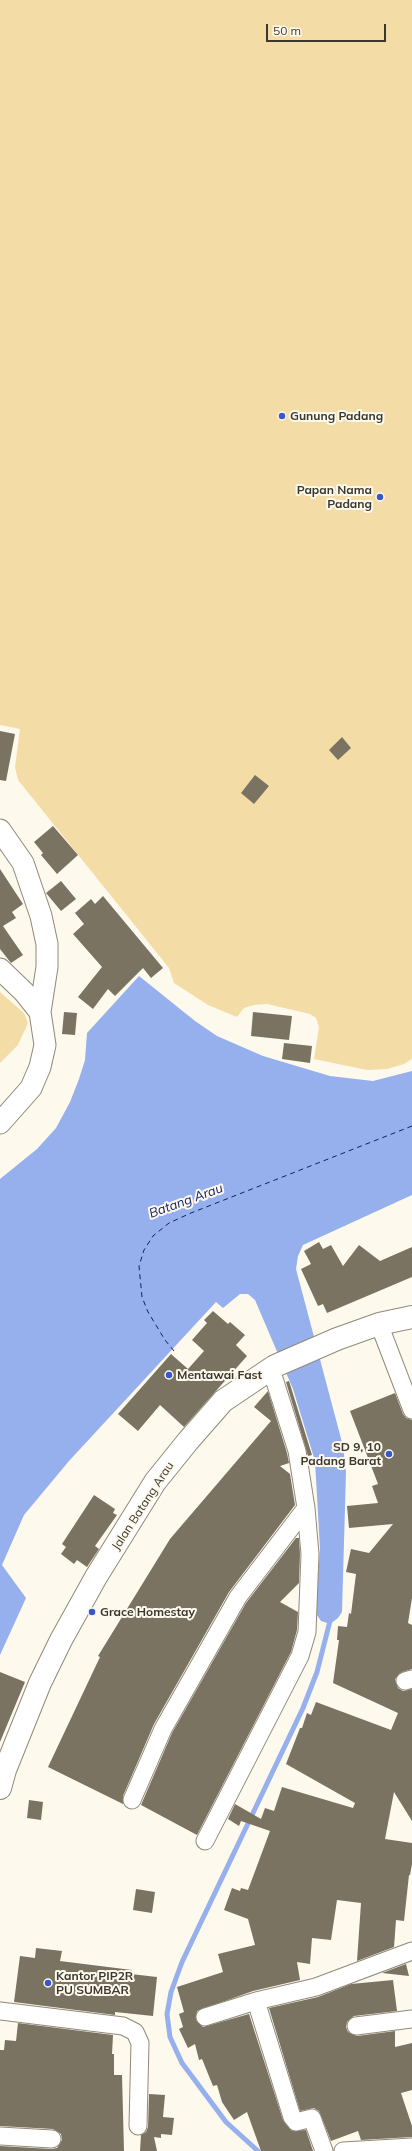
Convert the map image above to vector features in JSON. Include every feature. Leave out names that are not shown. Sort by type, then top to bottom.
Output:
[{"type":"main road","name":"Jalan Batang Arau","points":[[0,1788],[5,1770],[40,1683],[61,1640],[96,1577],[155,1482],[223,1400],[273,1368],[337,1338],[379,1324],[412,1316]]},
{"type":"street","points":[[0,830],[23,863],[41,916],[47,944],[47,967],[40,1012],[45,1044],[40,1067],[31,1088],[0,1123]]},
{"type":"street","points":[[0,968],[24,992],[40,1012]]},
{"type":"street","points":[[379,1324],[412,1410]]},
{"type":"street","points":[[204,1841],[251,1752],[305,1643],[310,1554],[306,1508],[297,1451],[273,1368]]},
{"type":"street","points":[[132,1800],[163,1729],[238,1597],[306,1508]]},
{"type":"street","points":[[205,2018],[256,2001],[316,1987],[412,1951]]},
{"type":"street","points":[[256,2001],[292,2118],[296,2122],[312,2118],[324,2151]]},
{"type":"street","points":[[0,2011],[123,2026],[135,2032],[140,2043],[138,2126]]},
{"type":"street","points":[[356,2026],[412,2019]]},
{"type":"street","points":[[0,2136],[52,2139]]},
{"type":"street","points":[[343,2151],[389,2150],[412,2147]]},
{"type":"shaded area","points":[[0,0],[412,0],[412,1059],[404,1064],[387,1069],[367,1070],[314,1059],[319,1027],[316,1018],[310,1014],[267,1004],[254,1005],[244,1008],[237,1017],[208,1005],[174,983],[169,968],[18,780],[15,767],[20,729],[0,725]]},
{"type":"shaded area","points":[[0,992],[24,1013],[28,1023],[18,1045],[0,1063]]},
{"type":"water","name":"Batang Arau","points":[[139,976],[195,1021],[217,1036],[263,1056],[330,1076],[373,1081],[412,1071],[412,1195],[303,1245],[298,1256],[296,1269],[343,1446],[346,1472],[342,1612],[338,1618],[330,1624],[321,1621],[317,1615],[316,1605],[320,1549],[315,1461],[293,1389],[255,1300],[248,1294],[240,1294],[223,1308],[216,1302],[69,1461],[24,1515],[2,1565],[26,1598],[0,1655],[0,1179],[37,1149],[56,1128],[70,1102],[79,1079],[85,1060],[87,1033]]},
{"type":"building","points":[[0,731],[15,734],[6,781],[0,780]]},
{"type":"building","points":[[342,737],[351,748],[338,760],[329,750]]},
{"type":"building","points":[[255,775],[269,786],[254,804],[241,793]]},
{"type":"building","points":[[53,826],[78,855],[57,874],[41,855],[43,853],[34,842]]},
{"type":"building","points":[[0,869],[23,904],[12,912],[16,918],[3,926],[23,955],[11,963],[0,949]]},
{"type":"building","points":[[61,881],[76,899],[61,911],[46,893]]},
{"type":"building","points":[[103,896],[163,968],[151,978],[143,968],[115,996],[108,989],[93,1009],[78,997],[102,967],[73,934],[84,924],[75,913],[91,899],[95,904]]},
{"type":"building","points":[[64,1012],[77,1013],[75,1035],[62,1034]]},
{"type":"building","points":[[253,1012],[292,1016],[289,1040],[251,1036]]},
{"type":"building","points":[[284,1043],[312,1046],[310,1063],[282,1059]]},
{"type":"building","points":[[319,1242],[323,1249],[331,1245],[343,1266],[359,1245],[380,1261],[412,1247],[412,1277],[327,1313],[323,1304],[318,1306],[301,1269],[311,1264],[304,1251]]},
{"type":"building","points":[[213,1311],[228,1324],[230,1322],[245,1335],[236,1345],[247,1356],[184,1427],[160,1405],[138,1431],[118,1414],[171,1354],[188,1369],[204,1351],[192,1340],[207,1323],[204,1320]]},
{"type":"building","points":[[289,1381],[312,1455],[308,1456],[286,1382]]},
{"type":"building","points":[[268,1391],[289,1463],[280,1466],[290,1474],[295,1505],[229,1592],[154,1724],[123,1796],[123,1804],[48,1767],[100,1657],[98,1656],[170,1539],[271,1421],[254,1407]]},
{"type":"building","points":[[395,1393],[403,1414],[406,1418],[412,1420],[412,1598],[408,1623],[412,1625],[412,1669],[402,1672],[395,1679],[398,1688],[403,1691],[412,1689],[412,1821],[394,1792],[385,1839],[412,1843],[412,1864],[409,1875],[404,1921],[396,1920],[394,1947],[357,1961],[361,1903],[337,1900],[331,1940],[312,1938],[310,1964],[297,1962],[300,1980],[253,1991],[197,2011],[196,2020],[203,2027],[249,2014],[283,2120],[292,2131],[306,2130],[313,2151],[261,2151],[247,2112],[234,2120],[222,2102],[217,2085],[213,2086],[202,2059],[199,2060],[195,2044],[188,2048],[179,2029],[183,2027],[179,2014],[184,2012],[177,1987],[223,1972],[218,1954],[255,1945],[248,1919],[224,1910],[232,1888],[240,1891],[241,1888],[248,1890],[270,1831],[241,1821],[239,1826],[228,1819],[235,1804],[261,1819],[265,1808],[274,1811],[282,1787],[353,1808],[355,1803],[286,1764],[307,1713],[311,1715],[316,1702],[391,1730],[398,1713],[333,1683],[339,1640],[337,1640],[338,1626],[347,1627],[349,1613],[351,1614],[356,1574],[346,1572],[351,1549],[369,1553],[393,1524],[349,1528],[347,1506],[378,1503],[372,1486],[378,1484],[350,1411]]},
{"type":"building","points":[[94,1495],[115,1509],[113,1513],[117,1515],[95,1546],[99,1549],[87,1567],[77,1560],[74,1564],[61,1554],[66,1547],[62,1544]]},
{"type":"building","points":[[296,1538],[299,1538],[299,1583],[280,1602],[298,1612],[297,1630],[291,1652],[197,1835],[141,1805],[172,1733],[246,1603]]},
{"type":"building","points":[[0,1672],[25,1682],[0,1742]]},
{"type":"building","points":[[29,1800],[43,1802],[41,1820],[27,1818]]},
{"type":"building","points":[[136,1889],[155,1892],[152,1913],[133,1910]]},
{"type":"building","points":[[36,1948],[62,1951],[60,1961],[132,1970],[131,1974],[157,1977],[153,2016],[115,2012],[115,2015],[14,2002],[20,1956],[35,1958]]},
{"type":"building","points":[[406,1964],[409,1976],[382,1973]]},
{"type":"building","points":[[393,1980],[397,2011],[354,2016],[347,2022],[346,2027],[348,2032],[357,2036],[395,2031],[395,2047],[412,2043],[412,2090],[401,2093],[412,2126],[412,2137],[361,2140],[358,2131],[331,2141],[319,2111],[314,2108],[300,2111],[269,2008],[318,1997],[351,1984]]},
{"type":"building","points":[[18,2023],[113,2035],[112,2054],[114,2054],[114,2075],[122,2075],[124,2151],[0,2151],[0,2146],[52,2149],[57,2148],[62,2140],[61,2134],[53,2129],[0,2126],[0,2050],[4,2050],[5,2040],[16,2041]]},
{"type":"building","points":[[149,2094],[165,2095],[163,2117],[174,2118],[172,2135],[161,2134],[161,2138],[154,2137],[157,2151],[140,2151],[141,2135],[146,2132],[148,2127]]},
{"type":"waterway","points":[[258,2151],[226,2122],[182,2063],[170,2037],[167,2014],[171,1992],[182,1962],[303,1708],[317,1672],[331,1617]]},
{"type":"ferry route","points":[[174,1351],[165,1340],[148,1312],[142,1297],[139,1266],[144,1250],[153,1236],[169,1223],[191,1213],[412,1126]]},
{"type":"place","name":"Gunung Padang","points":[[282,416]]},
{"type":"place","name":"Papan Nama Padang","points":[[380,497]]},
{"type":"place","name":"Mentawai Fast","points":[[169,1375]]},
{"type":"place","name":"SD 9, 10 Padang Barat","points":[[389,1454]]},
{"type":"place","name":"Grace Homestay","points":[[92,1612]]},
{"type":"place","name":"Kantor PIP2R PU SUMBAR","points":[[48,1983]]}]
